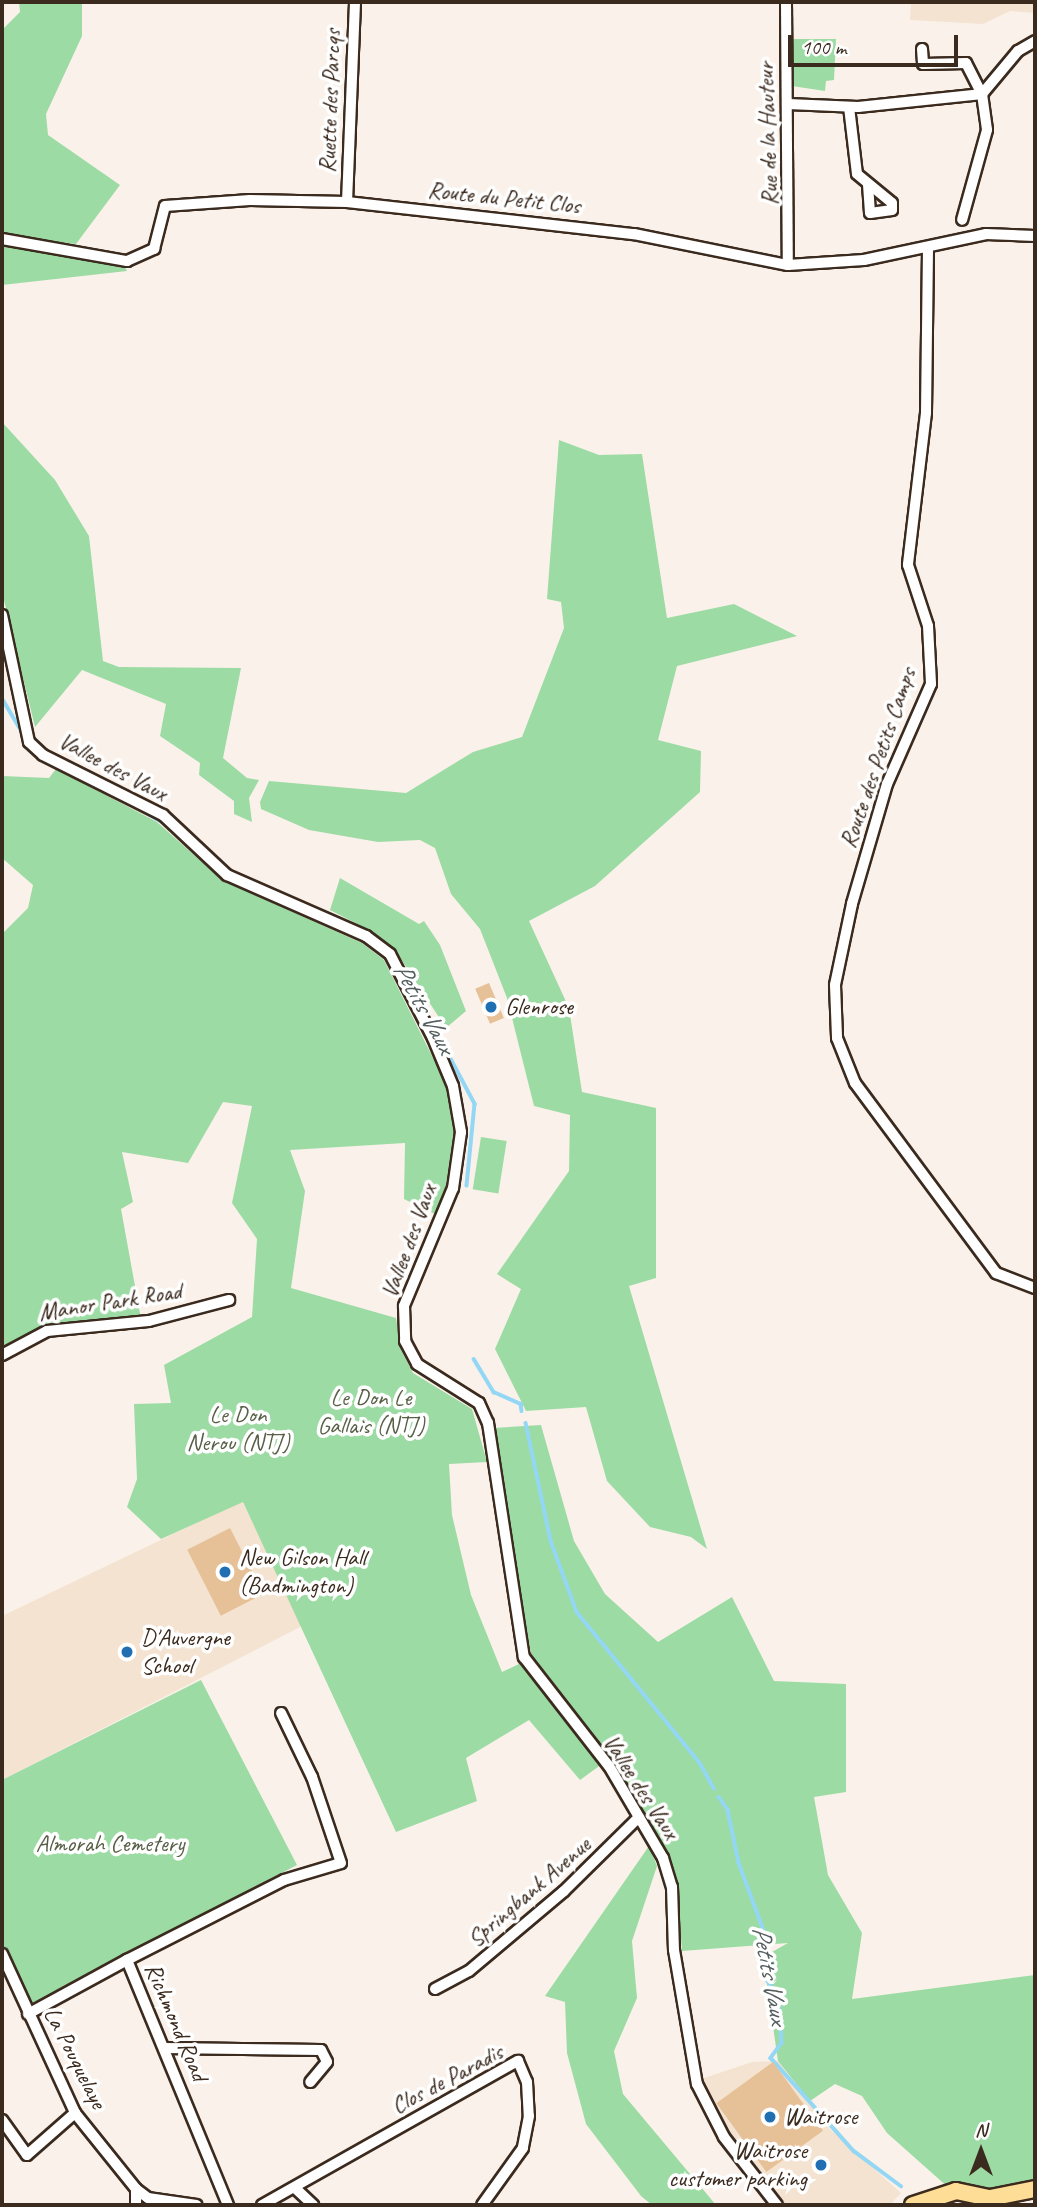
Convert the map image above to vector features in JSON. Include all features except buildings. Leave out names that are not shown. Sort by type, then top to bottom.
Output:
[{"type":"main road","points":[[913,2205],[956,2192],[990,2198],[1035,2189]]},
{"type":"street","name":"Ruette des Parcqs","points":[[347,202],[355,2]]},
{"type":"street","name":"Rue de la Hauteur","points":[[786,2],[788,265]]},
{"type":"street","points":[[788,104],[849,107],[982,94],[1018,51],[1035,41]]},
{"type":"street","points":[[922,49],[923,64],[966,63],[982,94],[987,130],[983,155],[962,220]]},
{"type":"street","points":[[849,107],[857,174],[867,185]]},
{"type":"street","name":"Route du Petit Clos","points":[[2,239],[127,261],[154,249],[162,211],[170,204],[347,202],[634,234],[788,265],[928,249],[986,234],[1035,236]]},
{"type":"street","name":"Route des Petits Camps","points":[[928,249],[926,414],[908,565],[928,626],[931,684],[887,784],[852,904],[835,985],[837,1038],[855,1083],[996,1273],[1035,1288]]},
{"type":"street","name":"Vallee des Vaux","points":[[2,615],[29,742],[43,755],[163,815],[228,875],[366,936],[390,954],[453,1086],[461,1132],[453,1188],[404,1306],[405,1341],[418,1364],[479,1403],[488,1423],[524,1657],[609,1766],[663,1858],[672,1887],[674,1950],[697,2084],[724,2137],[777,2205]]},
{"type":"street","name":"Manor Park Road","points":[[2,1355],[47,1331],[149,1321],[229,1300]]},
{"type":"street","points":[[127,1960],[284,1880],[341,1863],[312,1777],[281,1713]]},
{"type":"street","name":"Springbank Avenue","points":[[435,1989],[469,1971],[564,1891],[639,1816]]},
{"type":"street","name":"La Pouquelaye","points":[[2,1954],[75,2113],[136,2189]]},
{"type":"street","name":"Richmond Road","points":[[28,2014],[127,1960],[228,2205]]},
{"type":"street","points":[[164,2048],[321,2050],[327,2063],[310,2082]]},
{"type":"street","name":"Clos de Paradis","points":[[262,2205],[518,2061],[527,2082],[529,2116],[523,2148],[482,2205]]},
{"type":"street","points":[[2,2119],[27,2155],[75,2113]]},
{"type":"street","points":[[295,2188],[313,2205]]},
{"type":"street","points":[[136,2189],[136,2205]]},
{"type":"street","points":[[136,2189],[148,2198],[197,2205]]},
{"type":"shaded area","points":[[911,2],[1035,2],[1035,13],[1010,11],[983,24],[910,20]]},
{"type":"shaded area","name":"D'Auvergne School","points":[[242,1501],[304,1625],[2,1780],[2,1616]]},
{"type":"shaded area","points":[[778,2061],[830,2129],[901,2193],[890,2205],[786,2205],[778,2198],[722,2121],[701,2079],[752,2062]]},
{"type":"green space","points":[[19,2],[82,2],[82,36],[46,114],[48,135],[120,185],[76,244],[2,235],[4,28],[20,12]]},
{"type":"green space","points":[[789,39],[836,39],[834,80],[826,81],[825,91],[792,86]]},
{"type":"green space","points":[[2,246],[124,265],[127,271],[2,285]]},
{"type":"green space","points":[[2,422],[55,480],[89,536],[103,661],[119,667],[241,668],[223,758],[247,778],[259,780],[249,798],[252,822],[234,814],[234,801],[199,775],[200,763],[160,736],[166,704],[82,670],[35,727],[2,592]]},
{"type":"green space","points":[[559,440],[599,455],[642,454],[667,618],[734,604],[797,636],[677,666],[658,740],[701,751],[700,792],[595,886],[529,921],[569,1008],[582,1092],[656,1108],[656,1278],[629,1286],[707,1549],[691,1537],[650,1527],[607,1481],[586,1407],[526,1411],[495,1349],[521,1289],[497,1274],[569,1171],[570,1115],[534,1106],[507,998],[480,929],[451,894],[435,848],[420,840],[378,842],[309,830],[261,809],[260,802],[269,781],[406,793],[473,752],[522,737],[564,628],[561,602],[547,599]]},
{"type":"green space","points":[[56,769],[157,822],[223,881],[362,943],[384,960],[446,1084],[454,1133],[446,1186],[435,1214],[404,1199],[405,1143],[290,1150],[305,1191],[291,1288],[396,1318],[401,1350],[413,1373],[472,1409],[487,1462],[449,1464],[452,1515],[471,1595],[502,1672],[521,1663],[602,1764],[580,1780],[529,1720],[466,1758],[477,1801],[396,1832],[243,1502],[161,1539],[127,1507],[137,1479],[134,1404],[171,1403],[164,1365],[252,1317],[257,1239],[232,1203],[252,1106],[223,1102],[188,1163],[122,1152],[133,1202],[121,1209],[141,1319],[50,1326],[2,1348],[2,934],[28,908],[33,885],[2,858],[2,776],[49,778]]},
{"type":"green space","points":[[340,878],[419,924],[424,921],[440,945],[466,1011],[446,1028],[397,953],[371,931],[330,910]]},
{"type":"green space","points":[[481,1137],[507,1141],[498,1193],[473,1189]]},
{"type":"green space","points":[[541,1425],[574,1541],[605,1594],[658,1642],[732,1597],[774,1681],[846,1684],[846,1792],[814,1797],[828,1875],[862,1933],[852,1999],[1035,1975],[1035,2182],[995,2193],[950,2189],[887,2133],[862,2096],[835,2084],[810,2101],[778,2061],[763,1957],[788,1943],[682,1951],[677,1883],[667,1850],[531,1654],[493,1428]]},
{"type":"green space","name":"Almorah Cemetery","points":[[201,1680],[297,1865],[31,2004],[2,1943],[2,1780]]},
{"type":"green space","points":[[649,1846],[657,1866],[632,1941],[637,1998],[614,2051],[623,2094],[716,2205],[652,2205],[641,2196],[586,2124],[567,2053],[565,2002],[545,1996]]},
{"type":"waterway","name":"Petits Vaux","points":[[2,698],[36,755]]},
{"type":"waterway","name":"Petits Vaux","points":[[145,812],[166,824]]},
{"type":"waterway","name":"Petits Vaux","points":[[395,954],[475,1104],[467,1186]]},
{"type":"waterway","name":"Petits Vaux","points":[[474,1359],[494,1392],[521,1404],[522,1411]]},
{"type":"waterway","name":"Petits Vaux","points":[[526,1423],[551,1541],[577,1612],[700,1763],[714,1788]]},
{"type":"waterway","name":"Petits Vaux","points":[[719,1797],[728,1810],[739,1863],[766,1936],[765,1977],[779,1996],[782,2043],[771,2058],[854,2151],[901,2186]]},
{"type":"place","name":"Glenrose","points":[[491,1007]]},
{"type":"place","name":"New Gilson Hall (Badmington)","points":[[225,1572]]},
{"type":"place","name":"D'Auvergne School","points":[[127,1652]]},
{"type":"place","name":"Waitrose","points":[[770,2117]]},
{"type":"place","name":"Waitrose customer parking","points":[[821,2165]]},
{"type":"park label","name":"Le Don Le Gallais (NTJ)","points":[[371,1412]]},
{"type":"park label","name":"Le Don Nerou (NTJ)","points":[[238,1429]]}]
